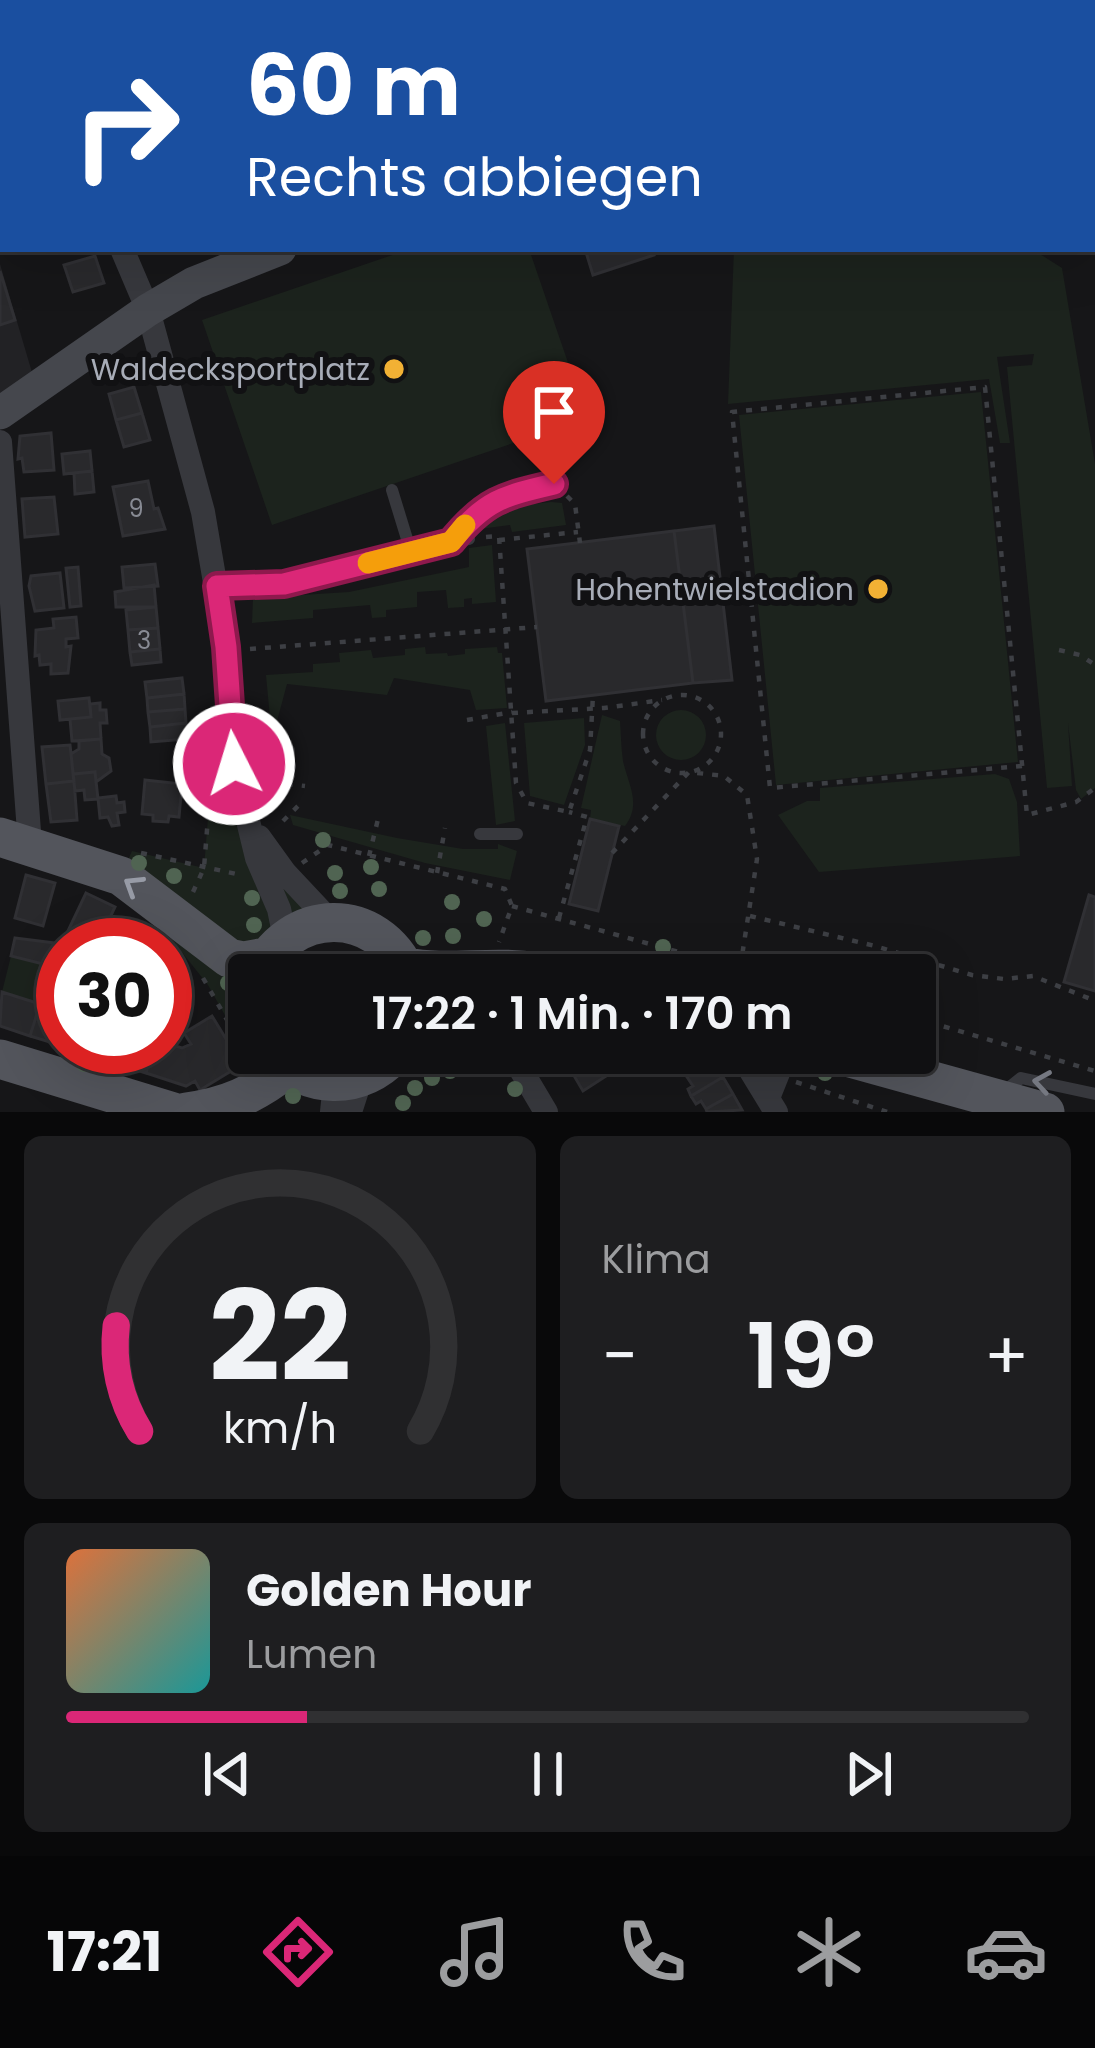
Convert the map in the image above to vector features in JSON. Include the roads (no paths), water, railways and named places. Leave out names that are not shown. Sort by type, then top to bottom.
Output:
[{"type":"main road","points":[[0,413],[148,310],[194,283],[272,252]]},
{"type":"main road","points":[[15,841],[121,876],[228,957]]},
{"type":"main road","points":[[277,954],[307,926],[331,922],[374,934],[396,954]]},
{"type":"main road","points":[[13,1071],[173,1112]]},
{"type":"main road","points":[[186,1112],[215,1109],[256,1094],[270,1074]]},
{"type":"main road","points":[[301,1074],[309,1079],[368,1079]]},
{"type":"main road","points":[[907,1074],[1045,1112]]},
{"type":"street","points":[[123,252],[148,310],[203,512],[226,647],[233,754],[247,818],[276,877],[279,909],[271,954]]},
{"type":"street","points":[[0,442],[15,841]]},
{"type":"street","points":[[276,877],[331,922]]},
{"type":"street","points":[[523,1074],[546,1112]]},
{"type":"lane","points":[[451,542],[496,498],[554,484]]},
{"type":"lane","points":[[392,490],[411,552]]},
{"type":"lane","points":[[217,586],[284,584],[469,539]]},
{"type":"lane","points":[[233,754],[289,750]]},
{"type":"lane","points":[[480,834],[517,834]]},
{"type":"lane","points":[[996,1099],[1022,1078],[1095,1094]]},
{"type":"place","name":"Waldecksportplatz","points":[[394,369]]},
{"type":"place","name":"Hohentwielstadion","points":[[878,589]]}]
